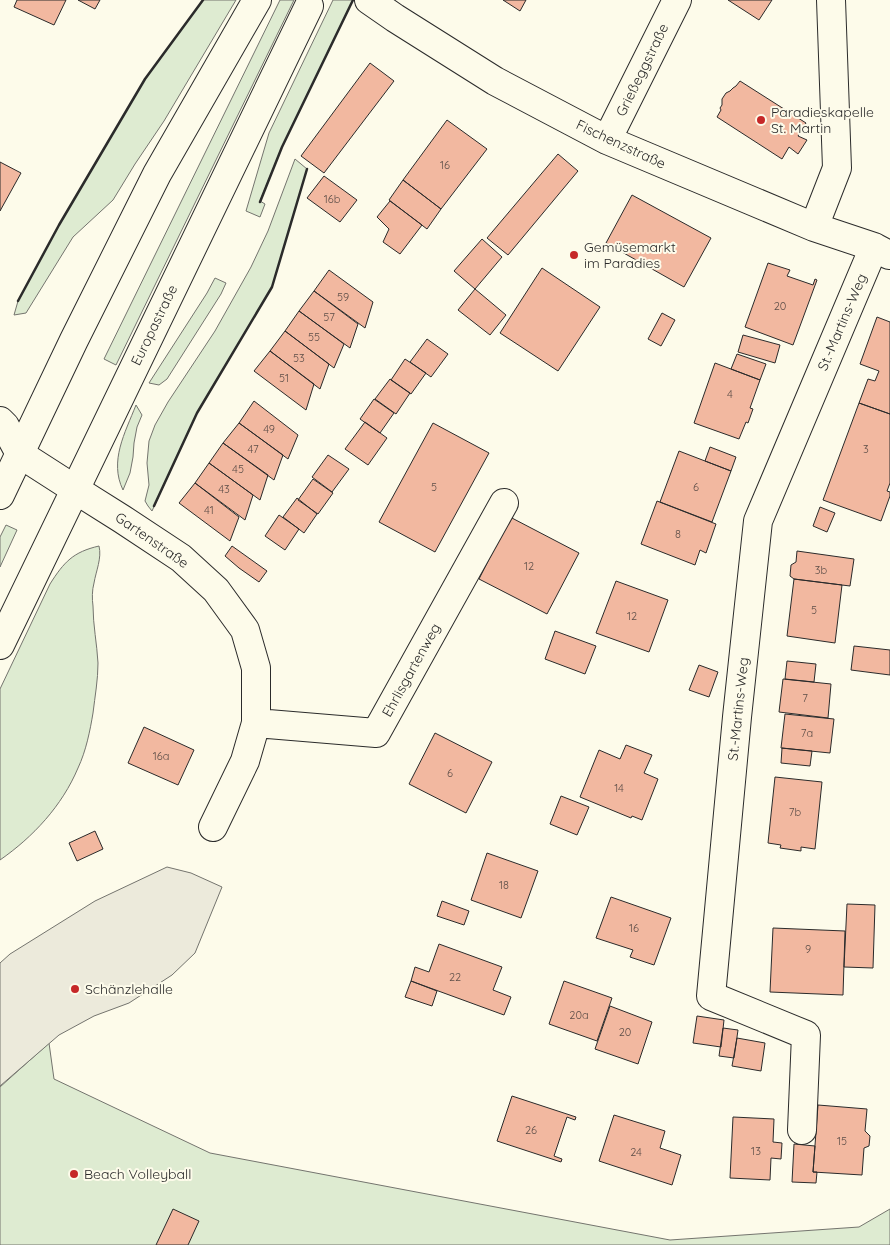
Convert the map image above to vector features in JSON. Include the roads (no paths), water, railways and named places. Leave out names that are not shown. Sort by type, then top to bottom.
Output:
[{"type":"street","points":[[0,495],[10,453],[74,340],[157,174],[258,0]]},
{"type":"street","name":"Fischenzstraße","points":[[369,0],[495,81],[607,140],[814,227],[882,251]]},
{"type":"street","name":"Grießeggstraße","points":[[607,140],[677,0]]},
{"type":"street","points":[[814,227],[837,168],[831,0]]},
{"type":"street","name":"Europastraße","points":[[0,645],[309,6]]},
{"type":"street","name":"St.-Martins-Weg","points":[[802,1130],[806,1035],[711,996],[736,727],[758,521],[882,251]]},
{"type":"street","name":"Gartenstraße","points":[[0,421],[5,426],[10,453],[76,490],[181,558],[216,590],[245,630],[256,668],[256,722],[245,761],[213,827]]},
{"type":"street","name":"Ehrlisgartenweg","points":[[256,722],[376,733],[504,502]]},
{"type":"place","name":"Paradieskapelle St. Martin","points":[[761,120]]},
{"type":"place","name":"Gemüsemarkt im Paradies","points":[[574,255]]},
{"type":"place","name":"Schänzlehalle","points":[[75,989]]},
{"type":"place","name":"Beach Volleyball","points":[[74,1174]]}]
